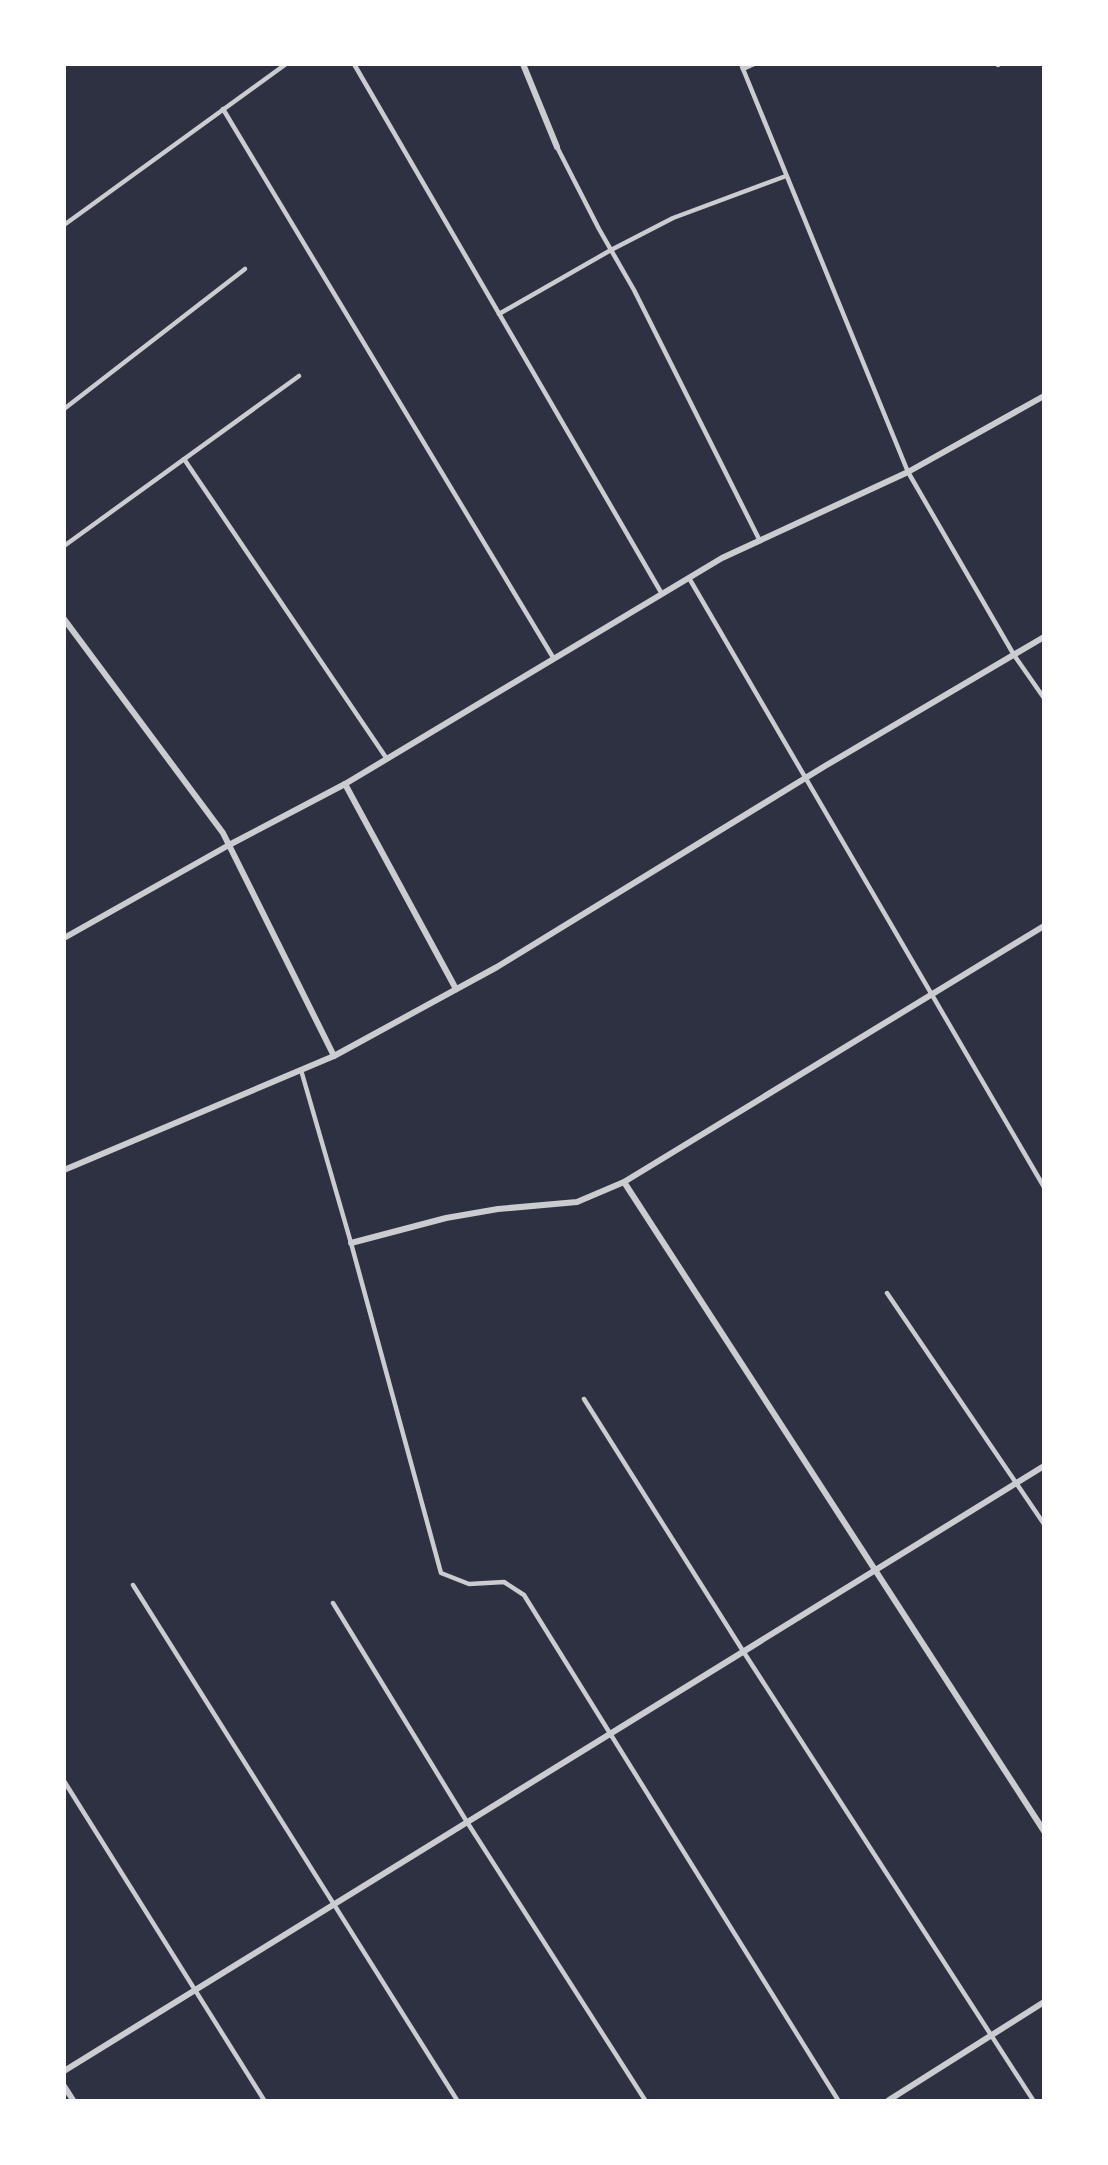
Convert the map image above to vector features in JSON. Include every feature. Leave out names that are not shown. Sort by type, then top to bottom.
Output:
[{"type":"street","points":[[523,64],[557,147]]},
{"type":"street","points":[[64,938],[229,845],[345,784],[722,558],[908,472],[1044,396]]},
{"type":"street","points":[[64,619],[223,833],[334,1056]]},
{"type":"street","points":[[64,1170],[334,1056],[497,967],[805,778],[1044,637]]},
{"type":"street","points":[[345,784],[456,989]]},
{"type":"street","points":[[351,1243],[446,1218],[498,1209],[577,1202],[624,1182],[1044,926]]},
{"type":"street","points":[[624,1182],[1044,1831]]},
{"type":"street","points":[[64,2070],[1044,1466]]},
{"type":"street","points":[[889,2100],[1044,2002]]},
{"type":"street","points":[[64,2086],[73,2100]]},
{"type":"lane","points":[[64,225],[286,64]]},
{"type":"lane","points":[[354,64],[662,594]]},
{"type":"lane","points":[[754,64],[742,67],[908,472],[1014,655],[1044,698]]},
{"type":"lane","points":[[223,109],[554,659]]},
{"type":"lane","points":[[557,147],[634,290],[760,541]]},
{"type":"lane","points":[[499,314],[611,250],[673,218],[786,176]]},
{"type":"lane","points":[[64,409],[245,269]]},
{"type":"lane","points":[[64,546],[299,376]]},
{"type":"lane","points":[[184,459],[387,759]]},
{"type":"lane","points":[[689,578],[1044,1187]]},
{"type":"lane","points":[[301,1070],[441,1573],[469,1584],[504,1582],[524,1595],[838,2100]]},
{"type":"lane","points":[[887,1293],[1044,1524]]},
{"type":"lane","points":[[584,1399],[743,1652],[1033,2100]]},
{"type":"lane","points":[[133,1585],[457,2100]]},
{"type":"lane","points":[[333,1603],[467,1822],[645,2100]]},
{"type":"lane","points":[[64,1781],[264,2100]]}]
